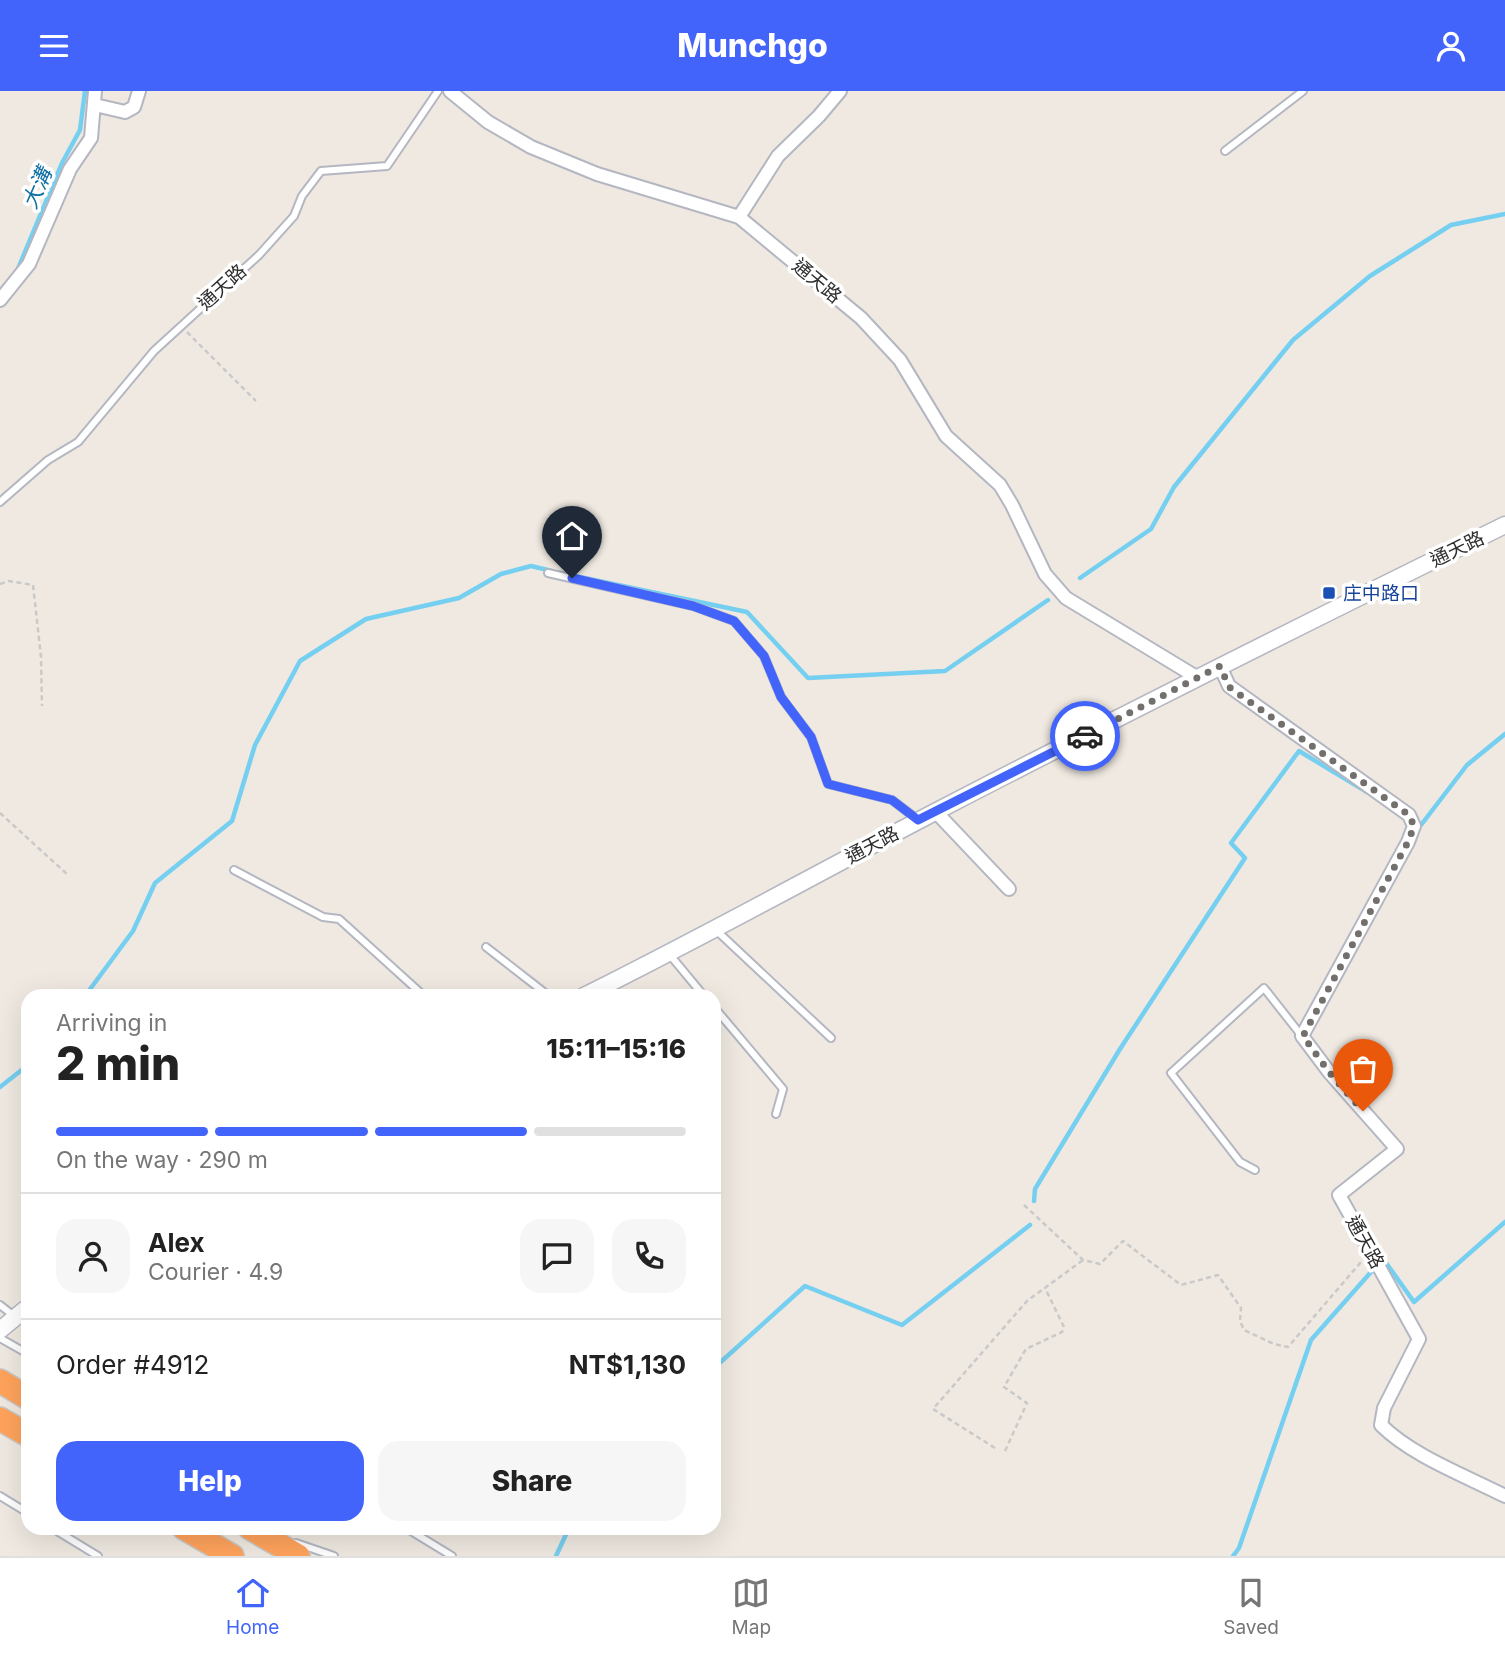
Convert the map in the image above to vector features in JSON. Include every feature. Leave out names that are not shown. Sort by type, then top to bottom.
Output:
[{"type":"highway","points":[[0,1381],[21,1394]]},
{"type":"highway","points":[[3,1420],[21,1431]]},
{"type":"highway","points":[[196,1535],[232,1556]]},
{"type":"highway","points":[[263,1535],[298,1556]]},
{"type":"street","points":[[0,300],[29,264],[70,169],[90,138],[95,91]]},
{"type":"street","points":[[95,105],[125,112],[134,107],[139,91]]},
{"type":"street","name":"通天路","points":[[450,91],[488,122],[531,147],[597,174],[739,217],[862,318],[900,360],[946,436],[1000,485],[1045,574],[1066,598],[1198,678]]},
{"type":"street","points":[[739,217],[778,156],[840,91]]},
{"type":"street","name":"通天路","points":[[598,989],[715,930],[935,811],[1505,524]]},
{"type":"street","points":[[1220,666],[1229,687],[1409,815],[1414,826],[1408,842],[1303,1036]]},
{"type":"street","points":[[935,811],[1009,889]]},
{"type":"street","name":"通天路","points":[[1303,1036],[1329,1072],[1397,1149],[1339,1195],[1419,1339],[1384,1408],[1381,1425],[1390,1434],[1422,1454],[1505,1496]]},
{"type":"street","points":[[0,1330],[21,1313]]},
{"type":"lane","name":"通天路","points":[[0,502],[48,460],[78,442],[154,351],[259,255],[294,216],[302,196],[321,171],[387,166],[438,91]]},
{"type":"lane","points":[[1225,151],[1303,91]]},
{"type":"lane","points":[[548,573],[693,606],[734,621],[764,656],[781,697],[811,737],[828,784],[892,800],[918,820]]},
{"type":"lane","points":[[234,870],[323,917],[339,919],[416,989]]},
{"type":"lane","points":[[715,930],[831,1038]]},
{"type":"lane","points":[[486,947],[540,989]]},
{"type":"lane","points":[[669,954],[698,989]]},
{"type":"lane","points":[[1255,1170],[1240,1162],[1171,1073],[1264,988],[1303,1036]]},
{"type":"lane","points":[[721,1015],[783,1089],[776,1114]]},
{"type":"lane","points":[[0,1305],[21,1312]]},
{"type":"lane","points":[[0,1338],[21,1350]]},
{"type":"lane","points":[[0,1496],[21,1509]]},
{"type":"lane","points":[[64,1535],[98,1556]]},
{"type":"lane","points":[[272,1535],[334,1556]]},
{"type":"lane","points":[[418,1535],[452,1556]]},
{"type":"path","points":[[180,325],[256,401]]},
{"type":"path","points":[[0,584],[9,581],[33,585],[41,657],[42,706]]},
{"type":"path","points":[[0,813],[68,875]]},
{"type":"path","points":[[1024,1205],[1083,1261],[1100,1263],[1123,1241],[1181,1285],[1218,1275],[1241,1308],[1240,1321],[1244,1330],[1287,1347],[1370,1252]]},
{"type":"path","points":[[995,1448],[933,1409],[1027,1301],[1083,1261]]},
{"type":"path","points":[[1005,1451],[1027,1403],[1004,1387],[1026,1349],[1062,1332],[1064,1327],[1045,1288]]},
{"type":"waterway","name":"大溝","points":[[17,271],[62,163],[80,130],[85,91]]},
{"type":"waterway","points":[[1080,578],[1151,529],[1174,487],[1293,340],[1370,276],[1451,225],[1505,214]]},
{"type":"waterway","points":[[90,989],[133,931],[155,883],[232,821],[255,745],[300,661],[366,619],[459,598],[501,574],[531,566],[552,571]]},
{"type":"waterway","points":[[561,573],[747,612],[808,678],[945,671],[1048,600]]},
{"type":"waterway","points":[[1421,825],[1467,765],[1505,734]]},
{"type":"waterway","points":[[1034,1201],[1035,1189],[1120,1049],[1245,858],[1231,843],[1299,751],[1367,792]]},
{"type":"waterway","points":[[0,1087],[21,1070]]},
{"type":"waterway","points":[[1384,1260],[1414,1302],[1505,1222]]},
{"type":"waterway","points":[[721,1362],[805,1286],[902,1325],[1030,1225]]},
{"type":"waterway","points":[[1233,1556],[1239,1548],[1311,1340],[1371,1272]]},
{"type":"waterway","points":[[556,1556],[566,1535]]},
{"type":"way so far","points":[[1085,736],[1220,666],[1229,687],[1409,815],[1414,826],[1408,842],[1303,1036],[1329,1072],[1363,1111]]},
{"type":"place","name":"庄中路口","points":[[1329,593]]},
{"type":"route","points":[[572,578],[693,606],[734,621],[764,656],[781,697],[811,737],[828,784],[892,800],[918,820],[1085,736]]}]
